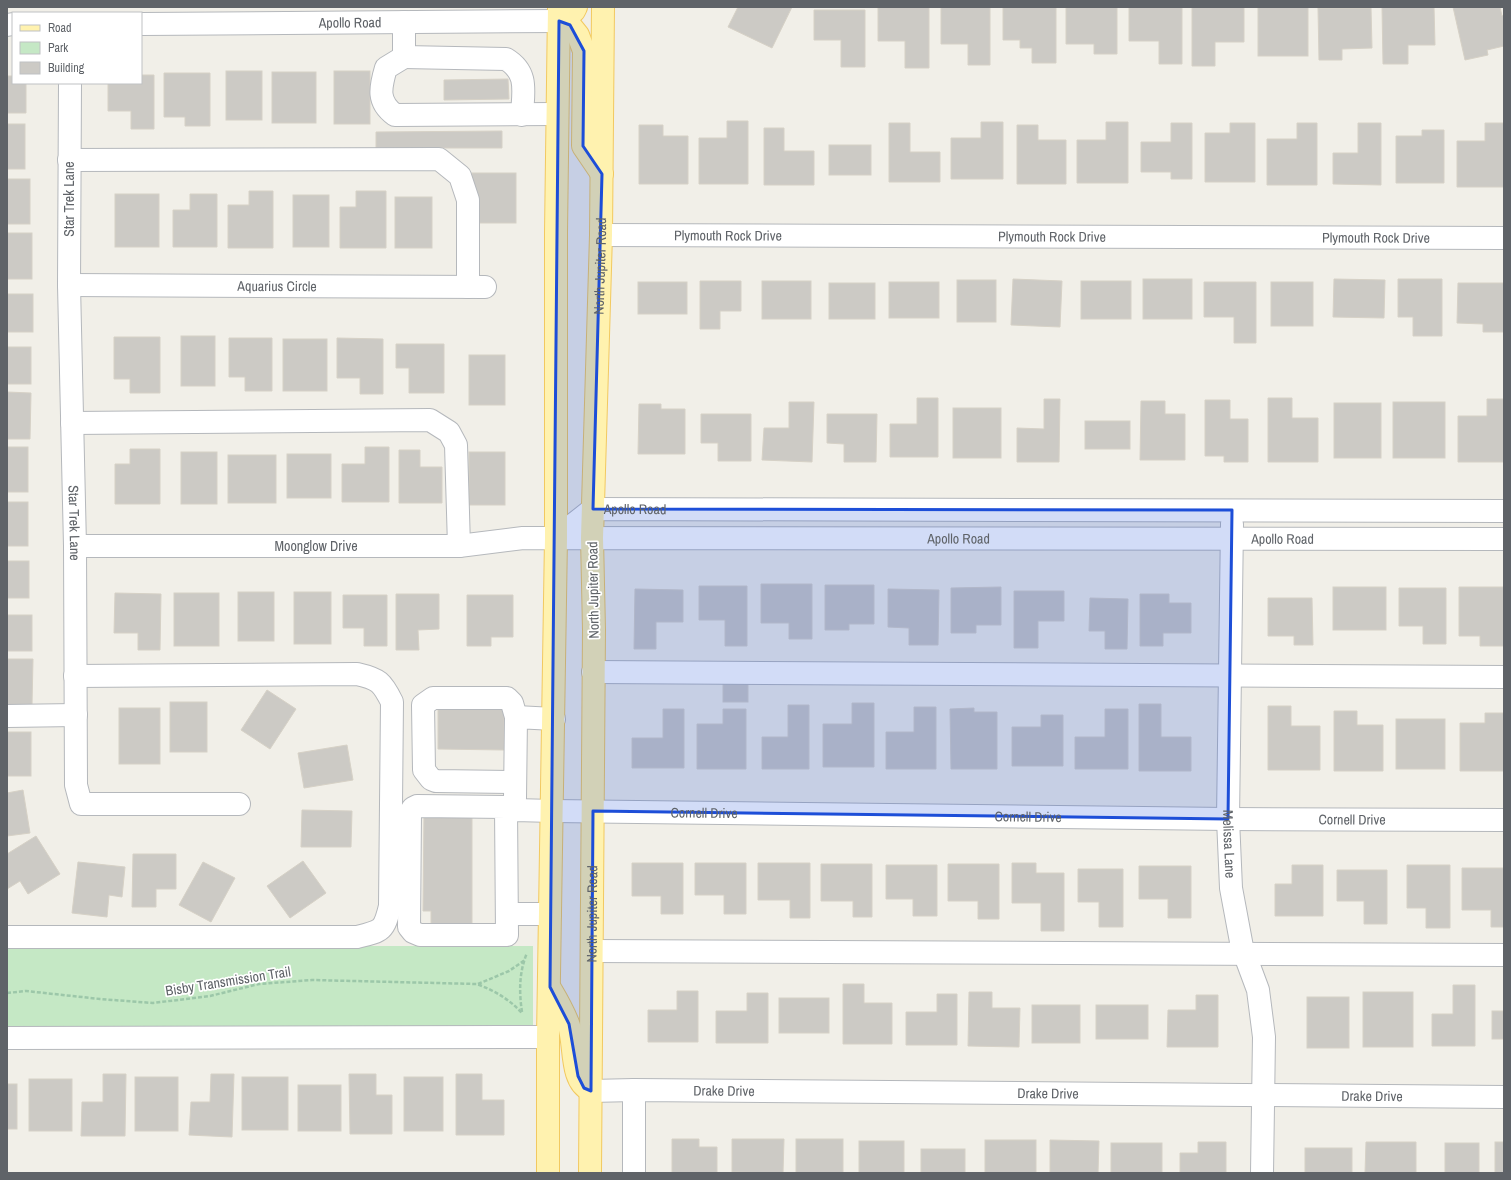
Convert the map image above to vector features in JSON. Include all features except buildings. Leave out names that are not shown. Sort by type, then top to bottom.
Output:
[{"type":"main road","points":[[559,14],[574,11],[576,7]]},
{"type":"main road","name":"North Jupiter Road","points":[[590,1173],[593,811],[592,538],[601,235],[603,7]]},
{"type":"main road","points":[[548,1173],[539,1037],[550,987],[556,538],[557,114],[559,14]]},
{"type":"main road","points":[[559,14],[578,35],[584,51],[583,146],[602,174]]},
{"type":"main road","points":[[550,987],[569,1024],[578,1076],[584,1088],[591,1091]]},
{"type":"street","name":"Apollo Road","points":[[142,24],[404,22],[559,14]]},
{"type":"street","points":[[404,22],[404,57]]},
{"type":"street","points":[[522,114],[523,81],[517,67],[506,59],[404,57],[386,68],[382,81],[382,102],[394,116],[557,114]]},
{"type":"street","name":"Star Trek Lane","points":[[70,84],[69,285],[75,546],[76,785],[81,804],[239,804]]},
{"type":"street","name":"Aquarius Circle","points":[[69,160],[440,159],[460,176],[468,200],[477,287],[69,285]]},
{"type":"street","name":"Plymouth Rock Drive","points":[[601,235],[1504,238]]},
{"type":"street","points":[[72,423],[430,420],[449,432],[456,445],[459,546]]},
{"type":"street","name":"Apollo Road","points":[[556,538],[593,509],[1504,511]]},
{"type":"street","name":"Melissa Lane","points":[[1232,510],[1228,819],[1231,888],[1242,947],[1258,990],[1264,1037],[1262,1173]]},
{"type":"street","name":"Moonglow Drive","points":[[75,546],[459,546],[523,538],[556,538]]},
{"type":"street","name":"Apollo Road","points":[[556,538],[1504,539]]},
{"type":"street","points":[[593,672],[1504,677]]},
{"type":"street","points":[[7,937],[357,937],[377,932],[386,922],[390,906],[392,702],[386,690],[375,678],[357,674],[75,676]]},
{"type":"street","points":[[515,782],[436,781],[431,779],[424,770],[423,705],[433,698],[507,698],[512,703],[516,717],[515,782],[511,808],[507,914],[550,914]]},
{"type":"street","points":[[7,716],[76,715]]},
{"type":"street","points":[[516,717],[554,719]]},
{"type":"street","name":"Cornell Drive","points":[[507,914],[507,935],[420,935],[413,932],[409,927],[410,813],[413,808],[417,806],[511,808],[553,811],[1228,819],[1504,820]]},
{"type":"street","points":[[592,951],[1504,955]]},
{"type":"street","points":[[7,1038],[539,1037]]},
{"type":"street","points":[[634,1090],[634,1173]]},
{"type":"street","name":"Drake Drive","points":[[591,1091],[634,1090],[1504,1097]]},
{"type":"path","name":"Bisby Transmission Trail","points":[[528,952],[524,960],[519,993],[522,1012],[530,1029],[539,1037]]},
{"type":"path","name":"Bisby Transmission Trail","points":[[477,984],[509,971],[524,960]]},
{"type":"path","name":"Bisby Transmission Trail","points":[[7,993],[26,991],[153,1003],[210,996],[259,984],[286,981],[312,980],[477,984],[494,990],[510,1000],[522,1012]]},
{"type":"highlighted area","points":[[559,21],[570,25],[584,51],[583,146],[602,174],[593,509],[1232,510],[1228,819],[593,811],[591,1091],[584,1088],[578,1076],[569,1024],[550,987]]},
{"type":"green space","points":[[7,946],[533,946],[533,1037],[7,1037]]}]
